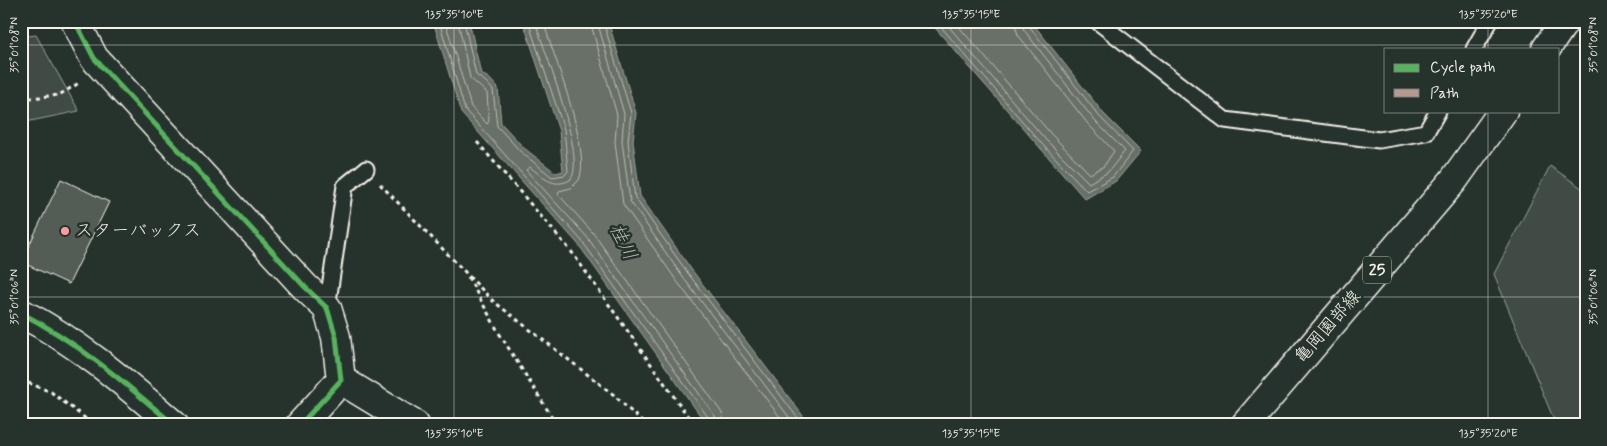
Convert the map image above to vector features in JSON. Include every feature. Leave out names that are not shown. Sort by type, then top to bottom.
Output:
[{"type":"street","points":[[75,21],[94,58],[305,287],[327,308],[336,338],[340,380],[300,425]]},
{"type":"street","points":[[1547,48],[1565,21]]},
{"type":"street","name":"亀岡園部線","points":[[1244,425],[1453,181],[1502,112]]},
{"type":"street","points":[[21,313],[55,330],[101,363],[174,425]]},
{"type":"street","points":[[340,380],[415,425]]},
{"type":"lane","points":[[1097,21],[1225,120],[1379,140],[1426,132],[1437,112]]},
{"type":"lane","points":[[1475,48],[1490,21]]},
{"type":"lane","points":[[327,308],[345,186],[366,169]]},
{"type":"path","points":[[21,99],[59,95],[75,86]]},
{"type":"path","points":[[477,142],[571,251],[694,425]]},
{"type":"path","points":[[366,169],[493,301],[614,395],[645,425]]},
{"type":"path","points":[[465,272],[499,333],[557,425]]},
{"type":"path","points":[[21,380],[51,392],[94,425]]},
{"type":"shaded area","points":[[36,35],[79,111],[21,123],[21,37]]},
{"type":"shaded area","points":[[1550,166],[1586,191],[1586,425],[1556,425],[1494,274]]},
{"type":"water","name":"桂川","points":[[433,21],[469,21],[481,74],[489,78],[498,88],[501,123],[524,148],[556,173],[563,171],[559,131],[523,21],[608,21],[636,113],[633,141],[640,196],[691,269],[810,425],[707,425],[578,244],[461,113]]},
{"type":"water","points":[[929,21],[1031,21],[1103,113],[1141,151],[1116,181],[1085,199]]},
{"type":"building","name":"スターバックス","points":[[61,179],[109,202],[69,284],[21,262]]},
{"type":"marked path","points":[[21,26],[58,21]]},
{"type":"cycle path","points":[[75,21],[94,58],[305,287],[327,308],[336,337],[341,380],[300,425]]},
{"type":"cycle path","points":[[21,313],[82,350],[174,425]]},
{"type":"place","name":"スターバックス","points":[[65,231]]}]
